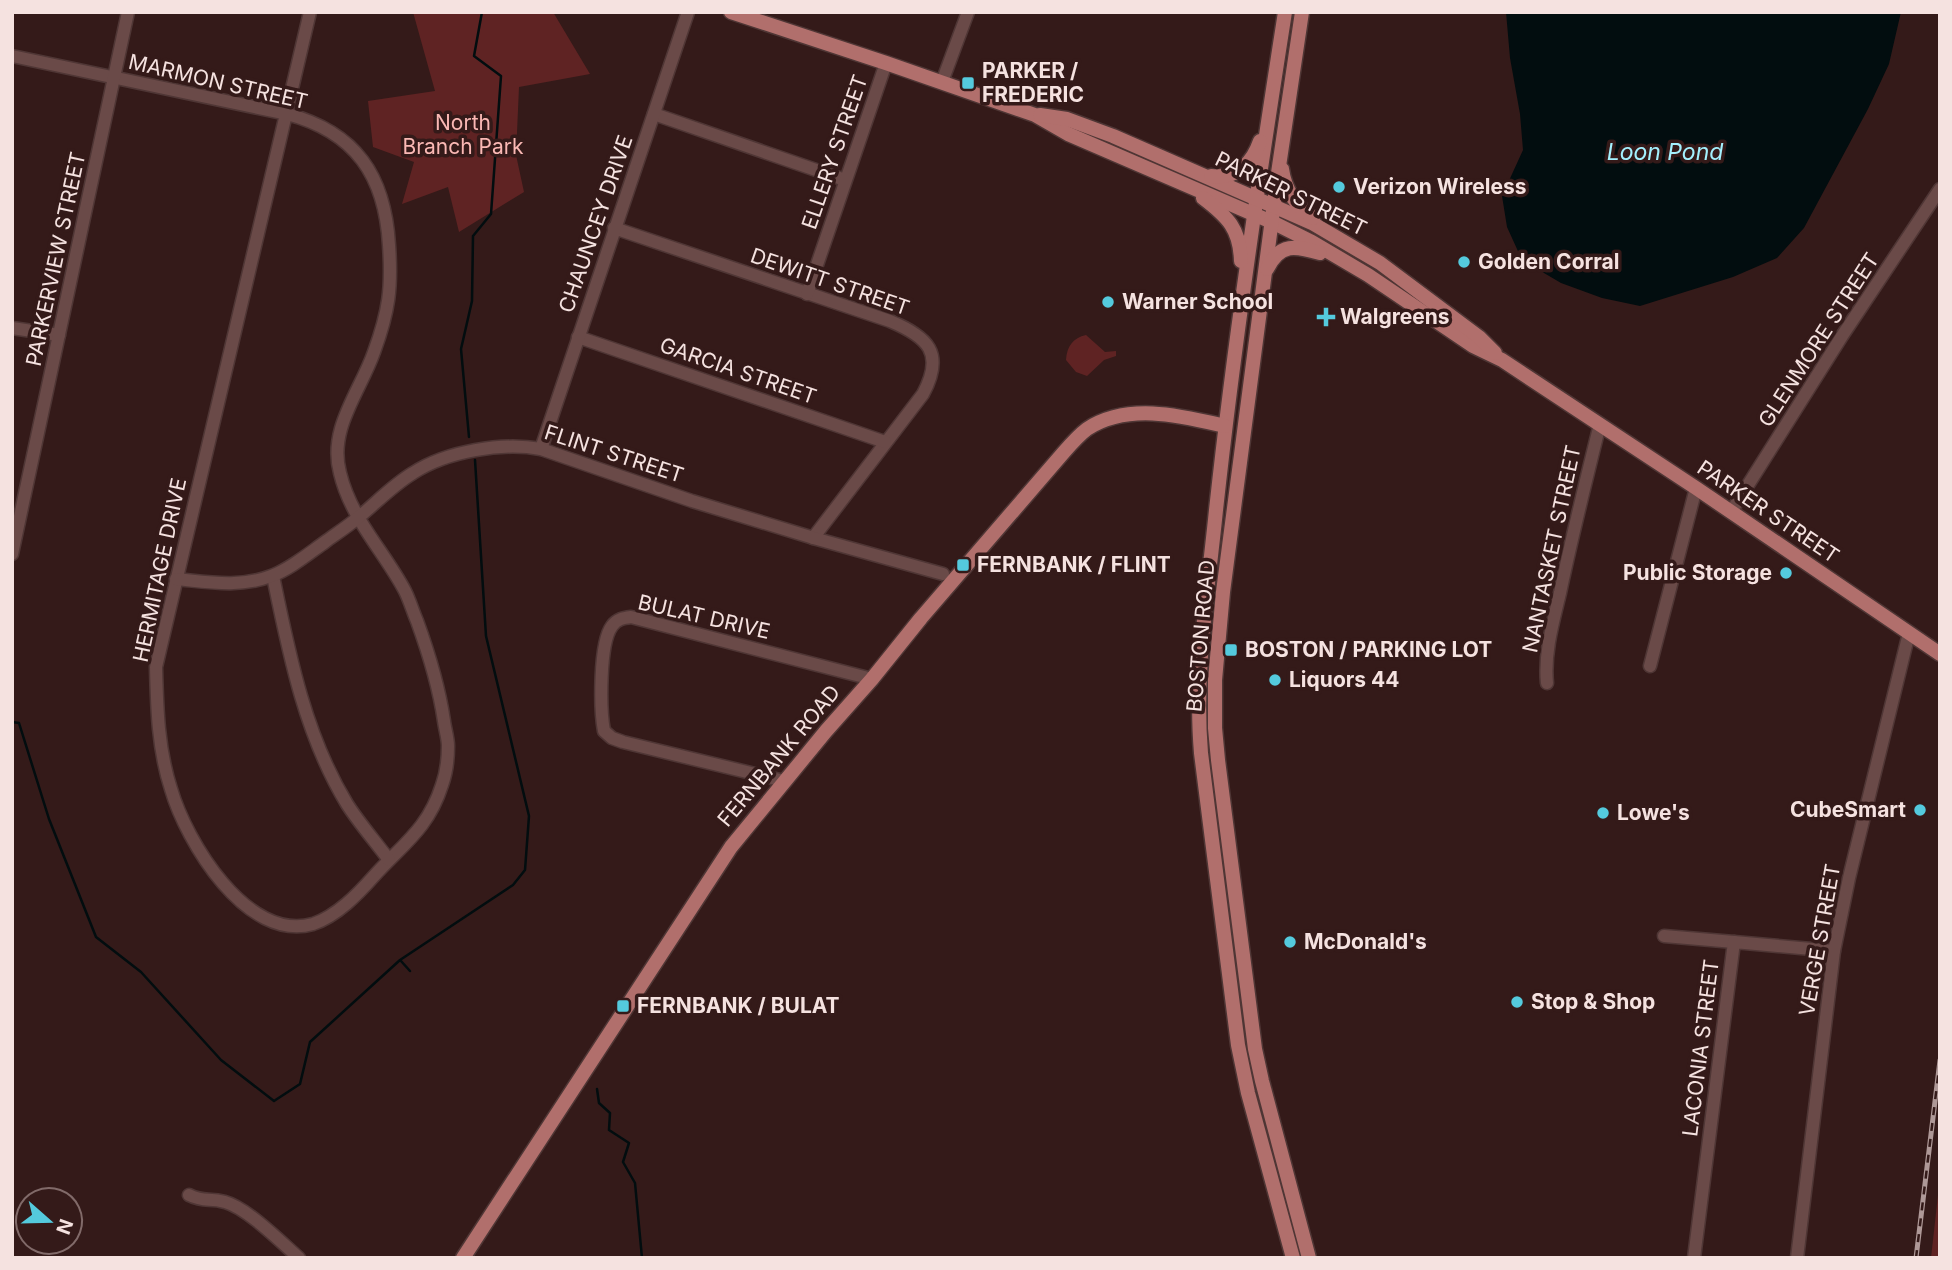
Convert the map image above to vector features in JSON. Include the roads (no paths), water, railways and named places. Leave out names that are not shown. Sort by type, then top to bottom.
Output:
[{"type":"main road","name":"PARKER STREET","points":[[731,12],[761,17],[1035,115],[1068,134],[1272,222],[1340,258],[1473,346],[1502,360],[1696,488],[1940,654]]},
{"type":"main road","name":"BOSTON ROAD","points":[[1285,12],[1225,426],[1198,690],[1200,739],[1239,1053],[1293,1258]]},
{"type":"main road","name":"BOSTON ROAD","points":[[1301,12],[1223,592],[1216,664],[1215,728],[1255,1049],[1310,1258]]},
{"type":"main road","points":[[1195,171],[1226,176],[1247,166],[1258,146],[1271,102]]},
{"type":"main road","name":"PARKER STREET","points":[[1035,115],[1054,116],[1090,127],[1312,223],[1396,274],[1479,337],[1502,360]]},
{"type":"main road","points":[[1282,150],[1282,173],[1293,199],[1307,213],[1354,247]]},
{"type":"main road","points":[[1182,183],[1222,213],[1239,238],[1243,292]]},
{"type":"main road","points":[[1265,277],[1271,261],[1284,250],[1298,247],[1340,258]]},
{"type":"main road","name":"FERNBANK ROAD","points":[[463,1258],[731,847],[1055,461],[1088,429],[1113,418],[1137,413],[1181,416],[1225,426]]},
{"type":"street","name":"PARKERVIEW STREET","points":[[12,554],[128,12]]},
{"type":"street","name":"HERMITAGE DRIVE","points":[[310,12],[156,667],[158,728],[170,789],[197,846],[222,882],[254,912],[291,926],[312,924],[332,915],[353,898],[417,834],[432,813],[443,782],[448,746],[433,669],[406,593],[357,518]]},
{"type":"street","name":"CHAUNCEY DRIVE","points":[[541,449],[688,12]]},
{"type":"street","points":[[942,82],[968,12]]},
{"type":"street","name":"MARMON STREET","points":[[12,56],[287,114],[328,130],[353,148],[369,168],[381,194],[388,223],[391,281],[388,308],[373,356],[343,419],[338,437],[340,476],[357,518]]},
{"type":"street","name":"ELLERY STREET","points":[[807,293],[886,63]]},
{"type":"street","points":[[654,114],[845,180]]},
{"type":"street","name":"GLENMORE STREET","points":[[1731,512],[1842,336],[1940,190]]},
{"type":"street","name":"DEWITT STREET","points":[[614,228],[890,321],[911,330],[922,338],[931,350],[933,362],[929,383],[923,394],[813,538]]},
{"type":"street","points":[[12,328],[59,335]]},
{"type":"street","name":"GARCIA STREET","points":[[578,338],[885,442]]},
{"type":"street","name":"NANTASKET STREET","points":[[1547,683],[1546,667],[1554,618],[1600,425]]},
{"type":"street","name":"FLINT STREET","points":[[176,579],[247,583],[273,576],[299,561],[414,472],[484,447],[522,445],[541,449],[692,501],[943,574]]},
{"type":"street","points":[[1650,666],[1696,488]]},
{"type":"street","points":[[273,576],[287,647],[317,745],[347,804],[389,860]]},
{"type":"street","name":"BULAT DRIVE","points":[[784,781],[623,742],[604,731],[602,666],[610,627],[617,619],[631,617],[872,679]]},
{"type":"street","name":"VERGE STREET","points":[[1797,1258],[1833,951],[1909,633]]},
{"type":"street","points":[[1664,936],[1734,942]]},
{"type":"street","name":"LACONIA STREET","points":[[1695,1258],[1734,942],[1833,951]]},
{"type":"street","points":[[188,1195],[200,1201],[213,1199],[239,1208],[299,1258]]},
{"type":"water","name":"Loon Pond","points":[[1506,12],[1901,12],[1889,64],[1804,228],[1777,258],[1733,277],[1640,306],[1602,298],[1561,283],[1522,260],[1507,227],[1502,196],[1523,150]]},
{"type":"waterway","points":[[469,437],[461,349],[472,301],[473,236],[491,214],[501,76],[474,56],[482,12]]},
{"type":"waterway","points":[[12,722],[19,723],[49,819],[96,937],[141,972],[221,1060],[274,1101],[300,1084],[310,1042],[400,960],[513,885],[525,870],[529,816],[486,636],[475,460]]},
{"type":"waterway","points":[[401,961],[410,971]]},
{"type":"waterway","points":[[597,1089],[599,1103],[610,1113],[609,1130],[629,1143],[623,1162],[635,1183],[642,1258]]},
{"type":"railway","points":[[1916,1258],[1940,1060]]},
{"type":"place","name":"PARKER / FREDERIC","points":[[968,83]]},
{"type":"place","name":"Verizon Wireless","points":[[1339,187]]},
{"type":"place","name":"Golden Corral","points":[[1464,262]]},
{"type":"place","name":"Warner School","points":[[1108,302]]},
{"type":"place","name":"Walgreens","points":[[1326,317]]},
{"type":"place","name":"FERNBANK / FLINT","points":[[963,565]]},
{"type":"place","name":"Public Storage","points":[[1786,573]]},
{"type":"place","name":"BOSTON / PARKING LOT","points":[[1231,650]]},
{"type":"place","name":"Liquors 44","points":[[1275,680]]},
{"type":"place","name":"CubeSmart","points":[[1920,810]]},
{"type":"place","name":"Lowe's","points":[[1603,813]]},
{"type":"place","name":"McDonald's","points":[[1290,942]]},
{"type":"place","name":"Stop & Shop","points":[[1517,1002]]},
{"type":"place","name":"FERNBANK / BULAT","points":[[623,1006]]},
{"type":"park label","name":"North Branch Park","points":[[463,135]]}]
